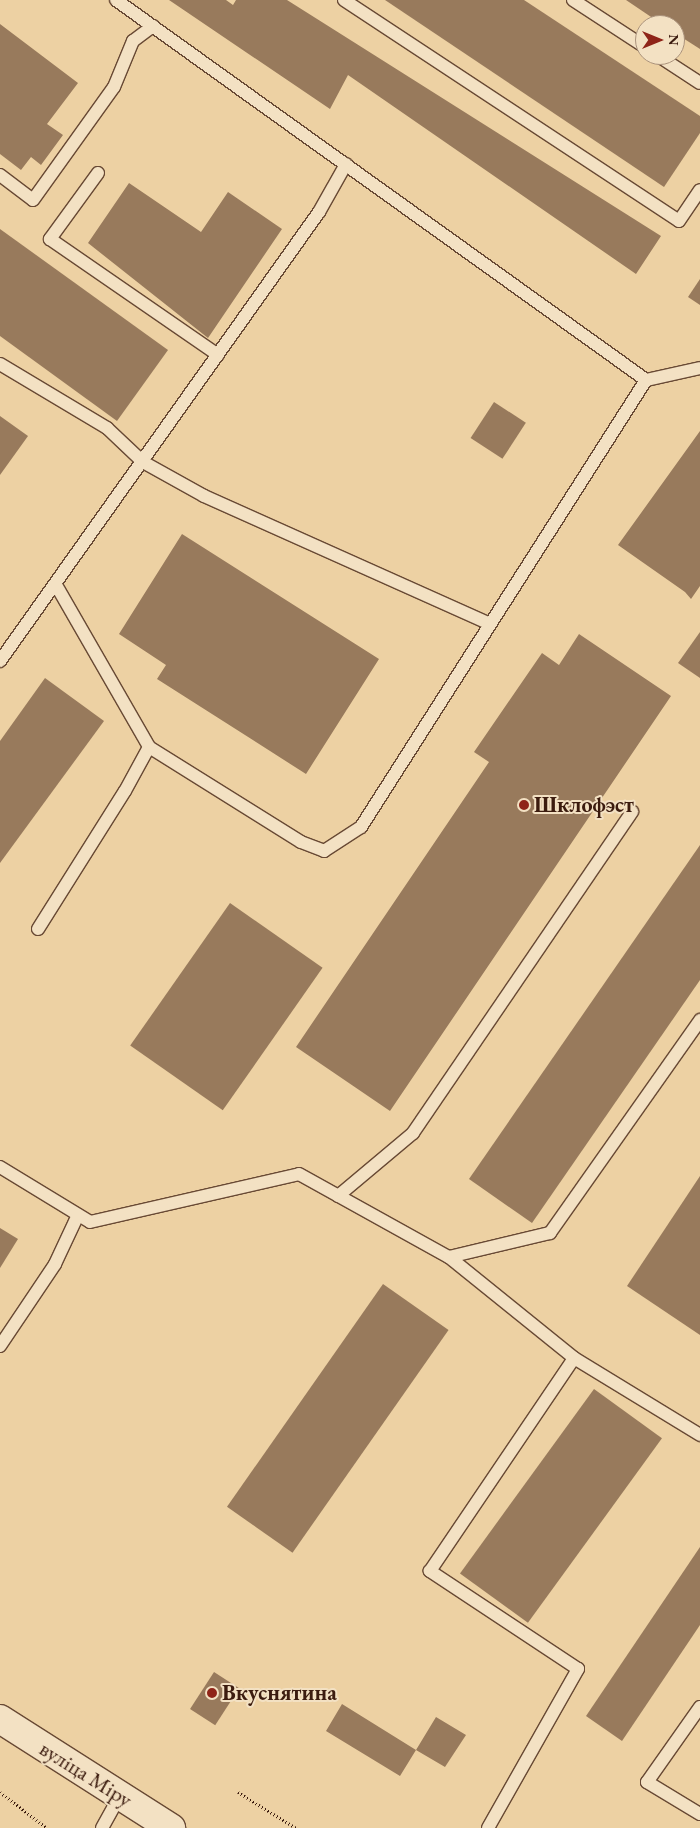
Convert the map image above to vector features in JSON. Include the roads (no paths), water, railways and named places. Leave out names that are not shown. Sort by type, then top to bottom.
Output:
[{"type":"street","name":"вуліца Міру","points":[[0,1719],[171,1828]]},
{"type":"lane","points":[[116,0],[646,380]]},
{"type":"lane","points":[[344,0],[679,221],[700,190]]},
{"type":"lane","points":[[573,0],[635,40]]},
{"type":"lane","points":[[0,175],[33,200],[114,87],[133,42],[153,26]]},
{"type":"lane","points":[[672,65],[700,83]]},
{"type":"lane","points":[[0,661],[56,585],[319,212],[346,164]]},
{"type":"lane","points":[[98,173],[50,239],[218,355]]},
{"type":"lane","points":[[0,364],[107,428],[143,462],[204,496],[490,624]]},
{"type":"lane","points":[[56,585],[148,748],[300,842],[324,851],[361,828],[646,380],[700,368]]},
{"type":"lane","points":[[38,929],[125,792],[148,748]]},
{"type":"lane","points":[[338,1196],[413,1133],[632,812]]},
{"type":"lane","points":[[448,1257],[550,1233],[700,1020]]},
{"type":"lane","points":[[0,1167],[90,1222],[298,1174],[448,1257],[574,1358],[700,1435]]},
{"type":"lane","points":[[0,1346],[55,1264],[78,1215]]},
{"type":"lane","points":[[488,1828],[578,1669],[430,1571],[574,1358]]},
{"type":"lane","points":[[700,1706],[647,1782],[700,1814]]},
{"type":"lane","points":[[102,1828],[120,1795]]},
{"type":"place","name":"Шклофэст","points":[[524,805]]},
{"type":"place","name":"Вкуснятина","points":[[212,1693]]}]
